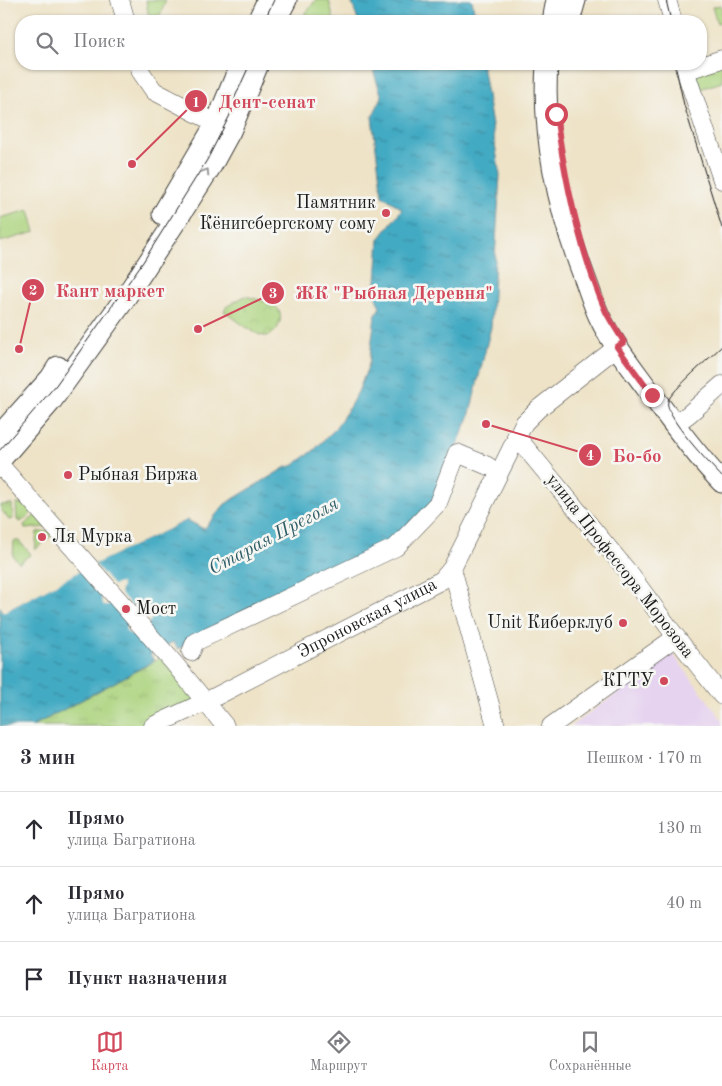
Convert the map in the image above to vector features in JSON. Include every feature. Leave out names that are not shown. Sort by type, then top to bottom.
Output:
[{"type":"main road","points":[[261,15],[268,0]]},
{"type":"main road","points":[[278,15],[286,0]]},
{"type":"main road","points":[[553,15],[557,0]]},
{"type":"main road","points":[[571,15],[575,0]]},
{"type":"main road","points":[[0,460],[51,401],[122,301],[212,164],[239,70]]},
{"type":"main road","points":[[0,435],[50,378],[111,292],[223,127],[255,70]]},
{"type":"main road","points":[[546,70],[550,152],[559,197],[576,255],[596,309],[620,344],[673,407],[678,423],[702,461],[722,482]]},
{"type":"main road","points":[[560,70],[556,114],[569,195],[593,276],[620,344]]},
{"type":"main road","points":[[678,423],[722,469]]},
{"type":"street","points":[[120,0],[124,15]]},
{"type":"street","points":[[668,0],[672,15]]},
{"type":"street","points":[[707,62],[722,59]]},
{"type":"street","points":[[140,70],[154,91],[223,127]]},
{"type":"street","points":[[685,70],[722,180]]},
{"type":"street","name":"Эпроновская улица","points":[[153,726],[205,702],[442,580],[452,568],[524,423],[538,408],[620,344]]},
{"type":"street","points":[[678,423],[722,385]]},
{"type":"street","name":"улица Профессора Морозова","points":[[516,436],[629,573],[722,696]]},
{"type":"street","points":[[191,652],[195,642],[396,547],[438,503],[457,454],[488,466]]},
{"type":"street","points":[[0,465],[166,654],[225,726]]},
{"type":"street","points":[[452,568],[496,726]]},
{"type":"street","points":[[551,726],[676,637]]},
{"type":"shaded area","name":"КГТУ","points":[[673,654],[722,720],[722,726],[571,726]]},
{"type":"green space","points":[[146,0],[166,0],[160,15],[148,15]]},
{"type":"green space","points":[[316,0],[329,0],[333,15],[304,15]]},
{"type":"green space","points":[[720,5],[722,8],[722,22],[717,23],[712,7]]},
{"type":"green space","points":[[722,63],[722,82],[700,89],[694,72],[707,70],[707,68]]},
{"type":"green space","points":[[29,210],[35,232],[0,242],[0,218]]},
{"type":"green space","points":[[245,296],[258,299],[278,309],[280,322],[276,331],[268,336],[260,335],[224,311],[226,307]]},
{"type":"green space","points":[[12,504],[13,519],[9,520],[0,508],[0,505]]},
{"type":"green space","points":[[16,504],[28,504],[34,511],[21,522],[17,520]]},
{"type":"green space","points":[[37,514],[47,527],[25,529],[24,525]]},
{"type":"green space","points":[[50,531],[53,534],[35,550],[37,532]]},
{"type":"green space","points":[[14,541],[19,541],[31,554],[19,563],[13,556]]},
{"type":"green space","points":[[166,655],[205,702],[153,726],[33,726]]},
{"type":"water","points":[[351,0],[472,0],[475,15],[356,15]]},
{"type":"water","name":"Старая Преголя","points":[[373,70],[483,70],[500,175],[491,327],[469,417],[434,500],[393,543],[178,649],[173,642],[150,654],[154,661],[33,726],[0,726],[0,606],[4,612],[75,573],[187,520],[204,529],[225,504],[286,467],[292,466],[313,451],[334,430],[347,411],[358,392],[369,364],[375,316],[380,307],[375,296],[379,239],[402,209],[382,195],[372,117],[382,97]]},
{"type":"pier","points":[[184,518],[187,520],[95,564],[113,585],[121,583],[120,593],[140,614],[149,612],[151,615],[151,620],[148,624],[134,634],[126,631],[126,627],[131,622],[113,601],[108,605],[104,605],[101,599],[105,593],[84,569],[4,612],[0,606],[2,605],[5,609],[74,571]]},
{"type":"tram line","points":[[267,15],[274,0]]},
{"type":"tram line","points":[[666,0],[670,15]]},
{"type":"tram line","points":[[0,450],[56,385],[143,262],[207,160],[230,115],[235,97],[247,70]]},
{"type":"tram line","points":[[676,70],[684,105],[722,228]]},
{"type":"tram line","points":[[722,346],[684,382],[668,401],[668,408],[680,428],[722,477]]},
{"type":"place","name":"Дент-сенат","points":[[132,164]]},
{"type":"place","name":"Памятник Кёнигсбергскому сому","points":[[386,213]]},
{"type":"place","name":"ЖК \"Рыбная Деревня\"","points":[[198,329]]},
{"type":"place","name":"Кант маркет","points":[[19,349]]},
{"type":"place","name":"Бо-бо","points":[[486,424]]},
{"type":"place","name":"Рыбная Биржа","points":[[68,475]]},
{"type":"place","name":"Ля Мурка","points":[[42,537]]},
{"type":"place","name":"Мост","points":[[126,609]]},
{"type":"place","name":"Unit Киберклуб","points":[[623,623]]},
{"type":"place","name":"КГТУ","points":[[664,681]]},
{"type":"route","points":[[556,114],[569,195],[580,234],[607,313],[624,342],[617,347],[652,395]]}]
